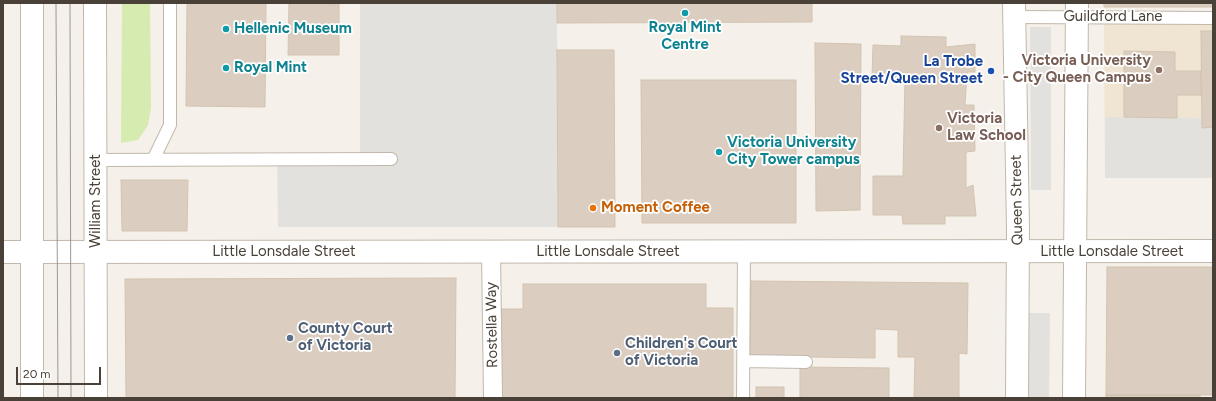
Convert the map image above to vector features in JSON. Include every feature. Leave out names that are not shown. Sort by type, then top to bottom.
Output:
[{"type":"street","points":[[32,3],[32,398]]},
{"type":"street","name":"William Street","points":[[95,3],[96,398]]},
{"type":"street","name":"Queen Street","points":[[1014,10],[1017,398]]},
{"type":"street","points":[[1074,398],[1077,10]]},
{"type":"street","name":"Little Lonsdale Street","points":[[3,252],[1213,251]]},
{"type":"street","name":"Rostella Way","points":[[491,252],[493,398]]},
{"type":"lane","points":[[153,160],[170,125],[170,3]]},
{"type":"lane","name":"Guildford Lane","points":[[1014,10],[1077,10],[1213,18]]},
{"type":"lane","points":[[95,160],[392,159]]},
{"type":"lane","points":[[743,398],[744,252]]},
{"type":"lane","points":[[743,361],[806,362]]},
{"type":"shaded area","points":[[360,3],[557,3],[558,227],[278,227],[277,155],[360,155]]},
{"type":"shaded area","name":"Victoria University - City Queen Campus","points":[[1104,23],[1213,23],[1213,178],[1105,178]]},
{"type":"shaded area","points":[[1030,27],[1051,27],[1051,190],[1031,190]]},
{"type":"shaded area","points":[[1105,117],[1201,118],[1202,127],[1213,127],[1213,178],[1105,178]]},
{"type":"shaded area","points":[[1029,313],[1050,313],[1049,398],[1029,398]]},
{"type":"green space","points":[[122,3],[150,3],[151,108],[148,125],[138,140],[121,143]]},
{"type":"building","name":"Royal Mint","points":[[187,3],[266,3],[265,107],[186,106]]},
{"type":"building","points":[[289,3],[339,4],[339,55],[288,55]]},
{"type":"building","name":"Royal Mint Centre","points":[[557,3],[812,3],[812,22],[557,23]]},
{"type":"building","points":[[1104,3],[1213,3],[1213,7],[1104,7]]},
{"type":"building","points":[[1201,31],[1213,31],[1213,127],[1202,128]]},
{"type":"building","name":"Victoria Law School","points":[[901,36],[946,37],[946,47],[975,44],[975,72],[967,72],[965,105],[974,105],[975,151],[966,152],[966,188],[973,185],[976,216],[945,216],[945,224],[903,224],[902,215],[873,215],[873,176],[903,176],[905,79],[872,80],[873,45],[901,46]]},
{"type":"building","points":[[815,43],[861,44],[860,210],[816,211]]},
{"type":"building","points":[[557,50],[614,50],[615,227],[558,227]]},
{"type":"building","points":[[1124,51],[1175,52],[1175,71],[1201,71],[1201,95],[1177,95],[1177,118],[1124,117]]},
{"type":"building","name":"Victoria University City Tower campus","points":[[641,80],[796,80],[796,223],[642,223]]},
{"type":"building","points":[[121,180],[188,180],[187,231],[122,231]]},
{"type":"building","points":[[1107,267],[1213,267],[1213,395],[1106,395]]},
{"type":"building","name":"County Court of Victoria","points":[[456,278],[455,398],[126,398],[125,279]]},
{"type":"building","points":[[751,281],[968,283],[967,354],[959,353],[959,398],[914,398],[915,357],[898,357],[898,330],[875,329],[875,358],[750,356]]},
{"type":"building","name":"Children's Court of Victoria","points":[[523,284],[706,284],[706,308],[733,308],[733,398],[501,398],[500,309],[523,309]]},
{"type":"building","points":[[800,367],[889,368],[889,398],[800,398]]},
{"type":"building","points":[[756,387],[784,387],[784,398],[756,398]]},
{"type":"building","points":[[1106,395],[1200,395],[1200,398],[1106,398]]},
{"type":"tram line","points":[[56,3],[58,398]]},
{"type":"tram line","points":[[70,3],[71,398]]},
{"type":"place","name":"Royal Mint Centre","points":[[685,13]]},
{"type":"place","name":"Hellenic Museum","points":[[226,29]]},
{"type":"place","name":"Royal Mint","points":[[226,68]]},
{"type":"place","name":"Victoria University - City Queen Campus","points":[[1159,70]]},
{"type":"place","name":"La Trobe Street/Queen Street","points":[[991,71]]},
{"type":"place","name":"Victoria Law School","points":[[939,128]]},
{"type":"place","name":"Victoria University City Tower campus","points":[[719,152]]},
{"type":"place","name":"Moment Coffee","points":[[593,208]]},
{"type":"place","name":"County Court of Victoria","points":[[290,338]]},
{"type":"place","name":"Children's Court of Victoria","points":[[617,353]]}]
